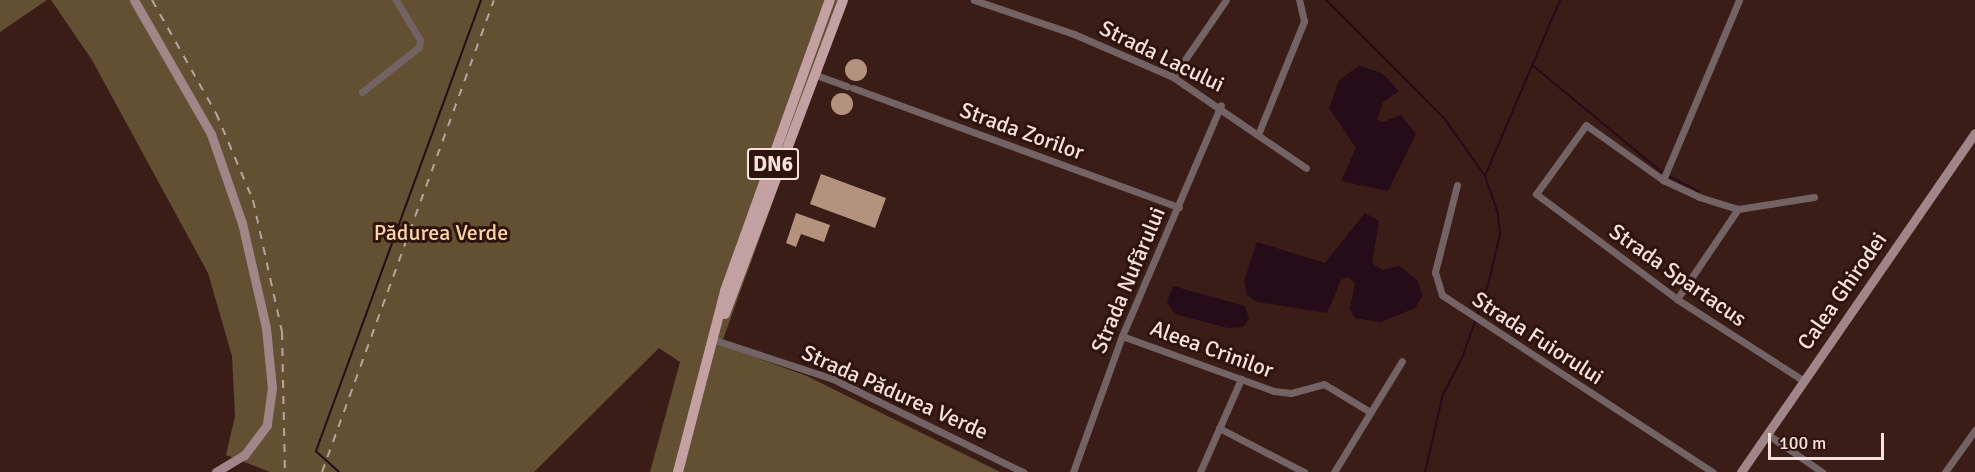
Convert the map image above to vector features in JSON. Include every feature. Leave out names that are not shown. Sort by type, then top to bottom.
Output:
[{"type":"main road","name":"DN6","points":[[719,328],[725,291],[831,0]]},
{"type":"main road","name":"DN6","points":[[678,472],[719,328],[843,0]]},
{"type":"street","points":[[134,0],[211,134],[239,212],[266,328],[272,388],[267,425],[244,455],[216,472]]},
{"type":"street","points":[[362,92],[419,47],[420,40],[396,0]]},
{"type":"street","name":"Strada Lacului","points":[[975,0],[1074,34],[1173,77],[1221,105],[1306,168]]},
{"type":"street","points":[[1173,77],[1226,0]]},
{"type":"street","points":[[1259,132],[1304,21],[1299,0]]},
{"type":"street","points":[[1739,0],[1663,180],[1738,209],[1814,197]]},
{"type":"street","name":"Strada Zorilor","points":[[816,75],[1179,207]]},
{"type":"street","name":"Strada Nufărului","points":[[1073,472],[1122,336],[1221,105]]},
{"type":"street","name":"Strada Spartacus","points":[[1663,180],[1586,125],[1536,194],[1677,299],[1804,381]]},
{"type":"street","name":"Calea Ghirodei","points":[[1741,472],[1975,133]]},
{"type":"street","name":"Strada Fuiorului","points":[[1457,185],[1434,279],[1442,296],[1713,472]]},
{"type":"street","points":[[1677,299],[1738,209]]},
{"type":"street","name":"Aleea Crinilor","points":[[1122,336],[1285,393],[1324,384],[1370,412]]},
{"type":"street","name":"Strada Pădurea Verde","points":[[715,340],[833,379],[1023,472]]},
{"type":"street","points":[[1334,472],[1402,361]]},
{"type":"street","points":[[1200,472],[1241,379]]},
{"type":"street","points":[[1219,428],[1304,472]]},
{"type":"street","points":[[1945,472],[1975,430]]},
{"type":"street","points":[[1767,434],[1822,472]]},
{"type":"green space","points":[[0,0],[47,0],[0,32]]},
{"type":"green space","name":"Pădurea Verde","points":[[51,0],[846,0],[721,345],[807,376],[1000,472],[650,472],[680,362],[659,348],[534,472],[270,472],[226,455],[235,416],[232,356],[208,273],[92,60]]},
{"type":"shaded area","points":[[1359,66],[1382,73],[1399,91],[1383,102],[1377,119],[1383,122],[1401,115],[1416,134],[1388,191],[1341,181],[1356,148],[1329,108],[1339,80]]},
{"type":"shaded area","points":[[1365,213],[1379,221],[1372,263],[1382,270],[1399,266],[1418,281],[1422,296],[1415,308],[1381,322],[1355,318],[1350,309],[1355,283],[1348,277],[1341,280],[1327,313],[1257,302],[1247,295],[1244,281],[1257,242],[1325,263]]},
{"type":"shaded area","points":[[1173,286],[1245,306],[1249,319],[1243,327],[1228,328],[1175,314],[1167,302]]},
{"type":"building","points":[[852,59],[860,59],[867,66],[867,74],[860,81],[852,81],[845,74],[845,66]]},
{"type":"building","points":[[838,93],[846,93],[853,100],[853,108],[846,115],[838,115],[831,108],[831,100]]},
{"type":"building","points":[[821,174],[886,198],[875,228],[810,204]]},
{"type":"building","points":[[796,213],[830,225],[824,242],[801,234],[796,247],[786,243]]},
{"type":"waterway","points":[[339,472],[316,451],[481,0]]},
{"type":"waterway","points":[[1326,0],[1444,118],[1485,176],[1498,213],[1500,234],[1488,285],[1462,358],[1443,394],[1425,472]]},
{"type":"waterway","points":[[1485,176],[1560,0]]},
{"type":"waterway","points":[[1532,65],[1662,172]]},
{"type":"waterway","points":[[1670,177],[1699,191]]},
{"type":"railway","points":[[152,0],[216,113],[253,200],[282,332],[285,472]]},
{"type":"railway","points":[[322,472],[494,0]]}]
